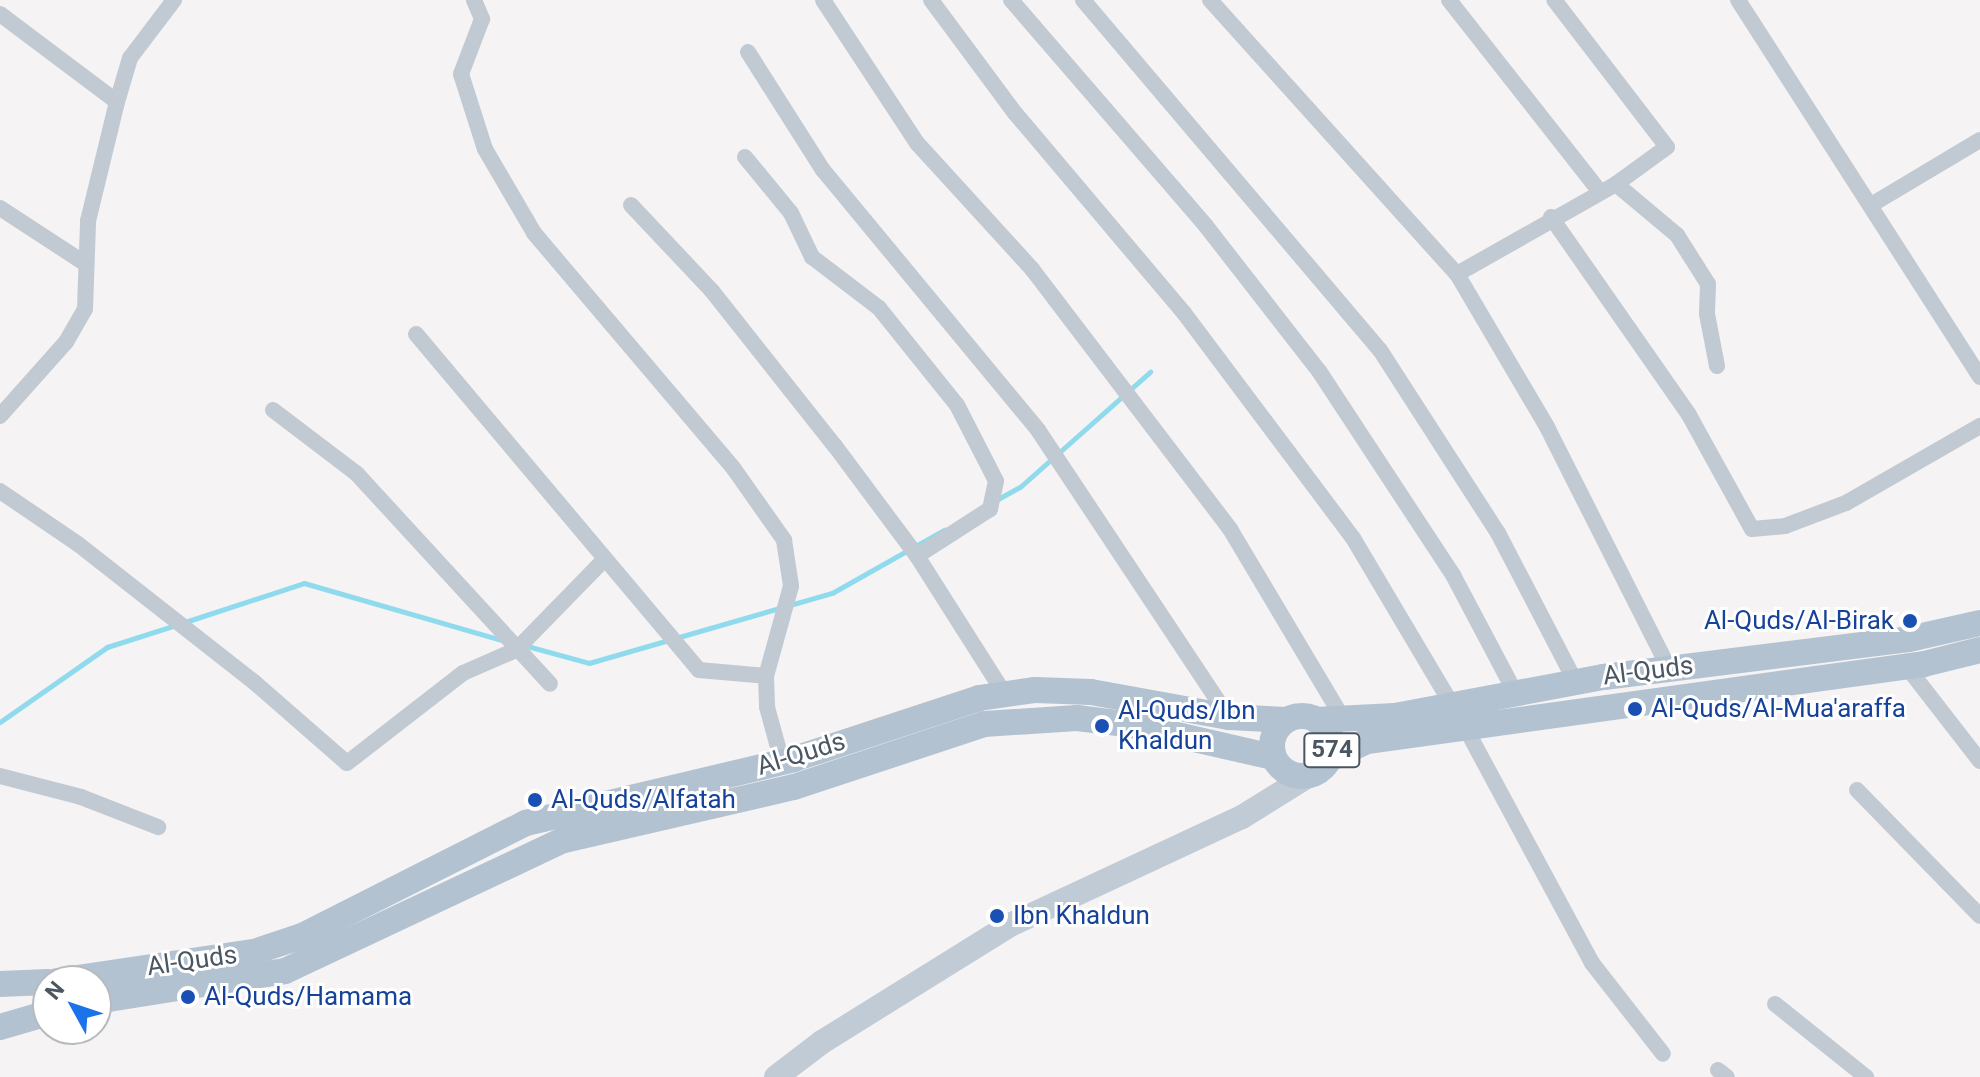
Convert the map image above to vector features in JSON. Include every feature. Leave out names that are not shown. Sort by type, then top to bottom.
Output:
[{"type":"main road","name":"Al-Quds","points":[[1329,759],[1367,741],[1458,716],[1515,692],[1669,668],[1909,639],[1980,623]]},
{"type":"main road","name":"Al-Quds","points":[[1316,720],[1345,722],[1458,716],[1907,667],[1980,650]]},
{"type":"main road","name":"Al-Quds","points":[[112,973],[254,952],[302,936],[526,823],[782,762],[956,703],[1004,693],[1091,692],[1229,717],[1286,720]]},
{"type":"main road","name":"574","points":[[1303,716],[1316,720],[1331,739],[1329,759],[1308,776],[1290,775],[1274,759],[1274,733],[1286,720],[1303,716]]},
{"type":"main road","name":"Al-Quds","points":[[112,998],[285,971],[564,840],[805,784],[984,724],[1077,718],[1133,725],[1274,759]]},
{"type":"main road","points":[[0,984],[32,983]]},
{"type":"main road","points":[[0,995],[5,1015],[0,1026]]},
{"type":"main road","points":[[0,1026],[32,1017]]},
{"type":"street","points":[[0,416],[66,342],[85,309],[88,221],[117,102],[130,58],[174,0]]},
{"type":"street","points":[[474,0],[482,19],[461,74],[492,161],[534,233],[734,469],[784,540],[791,586],[766,676],[767,707],[782,762]]},
{"type":"street","points":[[823,0],[917,143],[1032,269],[1230,529],[1345,722]]},
{"type":"street","points":[[931,0],[1015,113],[1184,313],[1353,538],[1458,716],[1592,963],[1663,1054]]},
{"type":"street","points":[[1011,0],[1206,226],[1319,371],[1453,575],[1515,692]]},
{"type":"street","points":[[1083,0],[1380,350],[1498,533],[1575,681]]},
{"type":"street","points":[[1210,0],[1457,274],[1547,427],[1669,668]]},
{"type":"street","points":[[1449,0],[1600,192]]},
{"type":"street","points":[[1457,274],[1551,217],[1616,184],[1667,147],[1554,0]]},
{"type":"street","points":[[1738,0],[1980,377]]},
{"type":"street","points":[[0,14],[117,102]]},
{"type":"street","points":[[748,52],[823,170],[1038,430],[1229,717]]},
{"type":"street","points":[[1871,205],[1980,140]]},
{"type":"street","points":[[745,157],[791,213],[812,257],[879,308],[957,405],[996,481],[990,509],[917,556]]},
{"type":"street","points":[[1616,184],[1677,235],[1708,284],[1707,314],[1717,366]]},
{"type":"street","points":[[631,205],[712,291],[917,556],[1004,693]]},
{"type":"street","points":[[0,208],[86,264]]},
{"type":"street","points":[[1551,217],[1689,415],[1752,529],[1785,526],[1846,503],[1980,426]]},
{"type":"street","points":[[416,334],[603,561],[699,670],[766,676]]},
{"type":"street","points":[[273,410],[357,474],[550,684]]},
{"type":"street","points":[[0,491],[78,544],[254,682],[347,763],[463,673],[516,650],[603,561]]},
{"type":"street","points":[[1907,667],[1980,761]]},
{"type":"street","points":[[1255,809],[1273,784],[1274,759]]},
{"type":"street","points":[[0,776],[81,797],[158,827]]},
{"type":"street","points":[[776,1077],[822,1042],[1010,925],[1255,809],[1308,776]]},
{"type":"street","points":[[1857,790],[1980,916]]},
{"type":"street","points":[[1775,1004],[1866,1077]]},
{"type":"waterway","points":[[998,499],[1020,487],[1150,372]]},
{"type":"waterway","points":[[527,646],[589,663],[832,593],[944,530]]},
{"type":"waterway","points":[[185,622],[304,583],[501,640]]},
{"type":"waterway","points":[[0,722],[107,647],[176,625]]},
{"type":"place","name":"Al-Quds/Al-Birak","points":[[1910,621]]},
{"type":"place","name":"Al-Quds/Al-Mua'araffa","points":[[1635,709]]},
{"type":"place","name":"Al-Quds/Ibn Khaldun","points":[[1102,726]]},
{"type":"place","name":"Al-Quds/Alfatah","points":[[535,800]]},
{"type":"place","name":"Ibn Khaldun","points":[[997,916]]},
{"type":"place","name":"Al-Quds/Hamama","points":[[188,997]]}]
